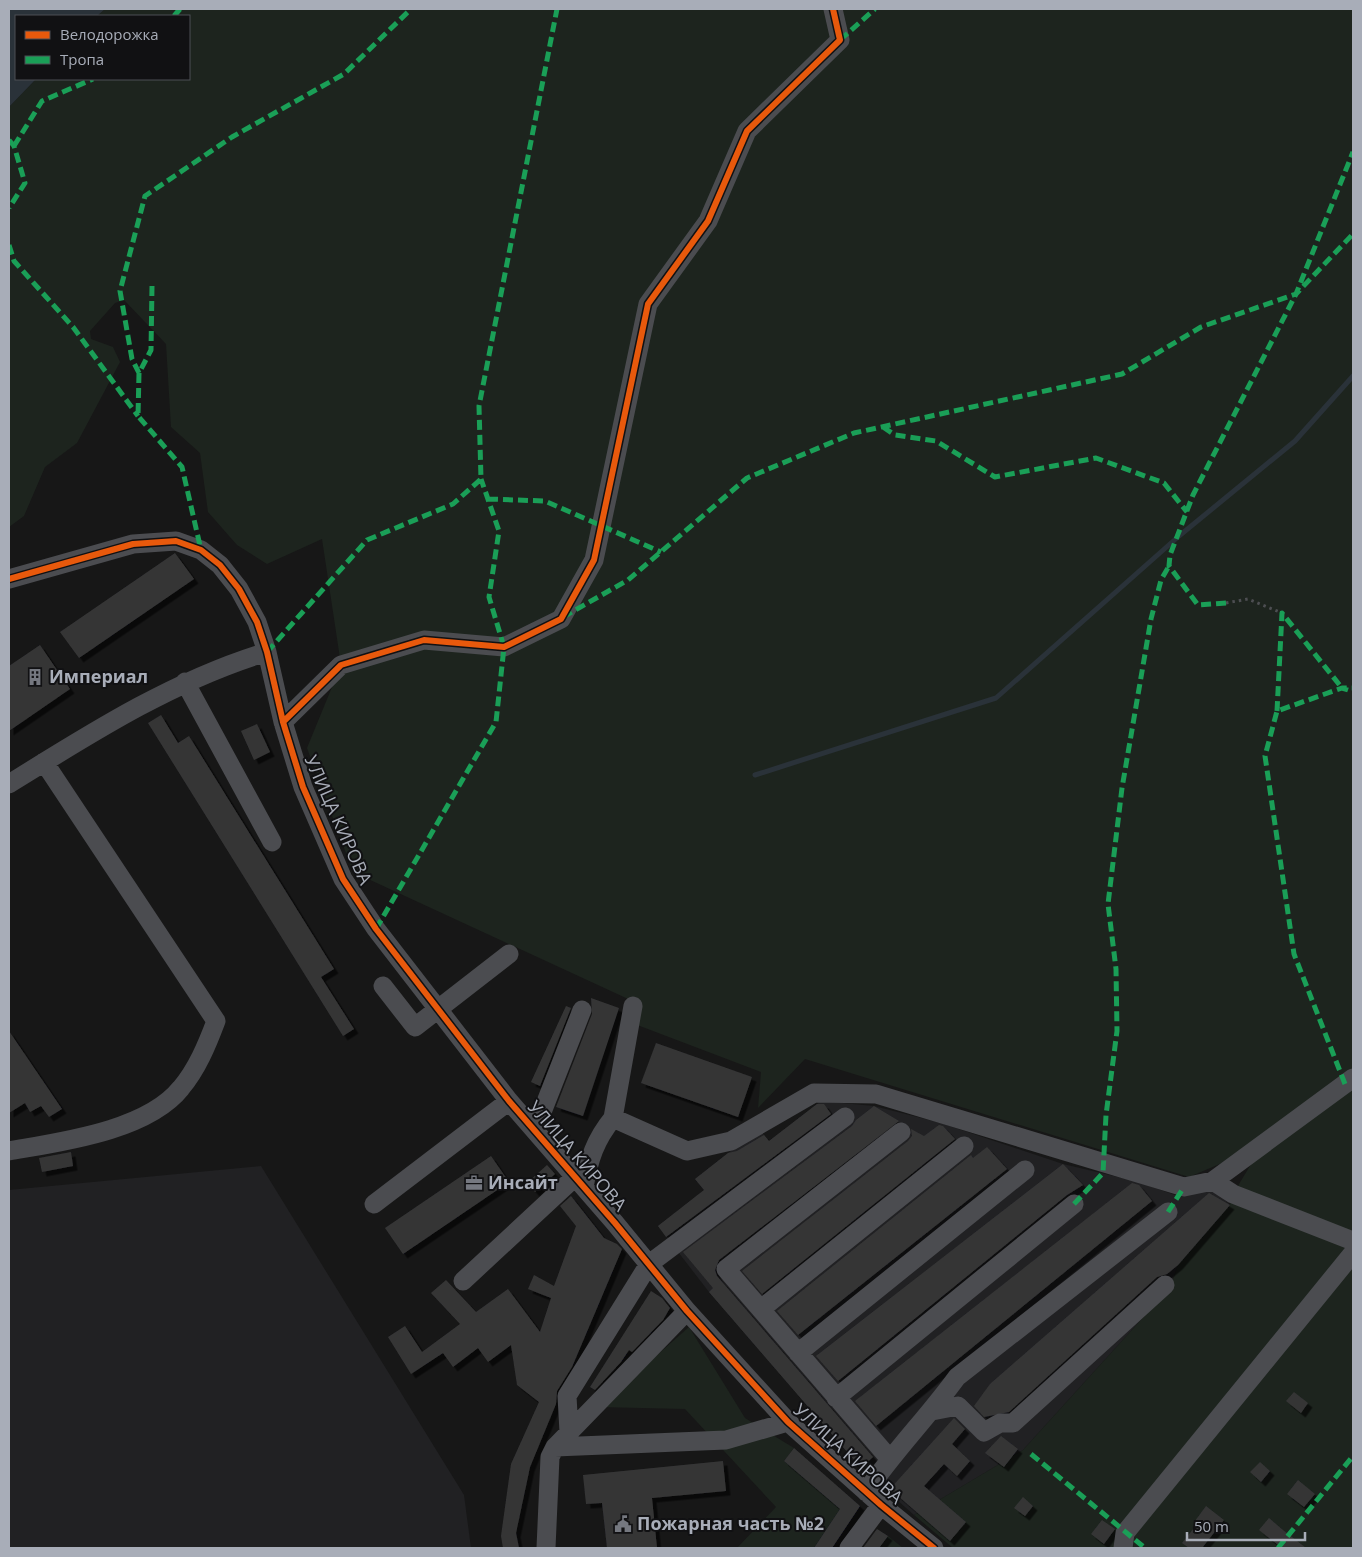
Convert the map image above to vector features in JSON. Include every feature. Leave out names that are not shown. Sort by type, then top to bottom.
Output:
[{"type":"street","points":[[283,722],[341,665],[424,640],[504,647],[561,619],[594,560],[648,304],[708,221],[747,131],[840,40],[833,9]]},
{"type":"street","name":"УЛИЦА КИРОВА","points":[[9,579],[133,544],[176,541],[201,550],[220,565],[239,589],[257,622],[267,652],[283,722],[303,787],[343,879],[376,930],[510,1101],[687,1311],[788,1422],[881,1505],[934,1548]]},
{"type":"street","points":[[9,784],[185,682],[231,663],[267,652]]},
{"type":"street","points":[[185,682],[272,842]]},
{"type":"street","points":[[9,1151],[75,1140],[146,1117],[180,1090],[206,1048],[216,1021],[44,762]]},
{"type":"street","points":[[383,986],[416,1027],[509,954]]},
{"type":"street","points":[[463,1281],[580,1182],[599,1135],[613,1118],[633,1006]]},
{"type":"street","points":[[535,1130],[582,1010]]},
{"type":"street","points":[[613,1118],[687,1151],[731,1142],[814,1093],[876,1094],[1184,1187],[1213,1181],[1353,1078]]},
{"type":"street","points":[[374,1204],[510,1101]]},
{"type":"street","points":[[569,1432],[567,1396],[649,1264],[845,1117]]},
{"type":"street","points":[[889,1458],[726,1269],[901,1132]]},
{"type":"street","points":[[761,1309],[964,1146]]},
{"type":"street","points":[[798,1353],[1026,1170]]},
{"type":"street","points":[[1213,1181],[1234,1194],[1353,1240]]},
{"type":"street","points":[[836,1398],[1074,1204]]},
{"type":"street","points":[[866,1492],[889,1458],[932,1411],[957,1377],[1168,1212]]},
{"type":"street","points":[[1123,1548],[1125,1533],[1353,1253]]},
{"type":"street","points":[[932,1411],[958,1406],[984,1432],[1000,1423],[1013,1423],[1165,1284]]},
{"type":"street","points":[[546,1548],[550,1457],[555,1447],[687,1311]]},
{"type":"street","points":[[555,1447],[726,1440],[788,1422]]},
{"type":"street","points":[[850,1548],[881,1505]]},
{"type":"path","points":[[1226,603],[1248,599],[1282,613]]},
{"type":"shaded area","points":[[9,9],[105,9],[98,15],[15,15],[15,80],[35,80],[9,107]]},
{"type":"shaded area","points":[[105,9],[1353,9],[1353,1548],[953,1548],[914,1515],[1023,1450],[1170,1288],[1178,1265],[1230,1205],[1233,1194],[1262,1146],[1189,1177],[805,1059],[758,1108],[761,1072],[632,1023],[639,1004],[353,872],[307,748],[341,665],[322,539],[267,564],[237,545],[208,512],[200,453],[171,427],[166,344],[124,300],[115,303],[90,331],[91,339],[113,347],[120,362],[77,443],[45,467],[24,516],[9,527],[9,107],[35,80],[190,80],[190,15],[98,15]]},
{"type":"shaded area","points":[[821,1101],[874,1106],[941,1123],[1063,1164],[1135,1181],[1178,1196],[1214,1189],[1230,1205],[1178,1265],[1170,1288],[1023,1450],[914,1515],[861,1468],[709,1292],[658,1226],[704,1190],[695,1179],[759,1129],[769,1141]]},
{"type":"shaded area","points":[[261,1166],[464,1495],[471,1548],[9,1548],[9,1190]]},
{"type":"shaded area","points":[[689,1327],[745,1418],[794,1448],[784,1461],[840,1509],[814,1548],[737,1548],[776,1507],[685,1409],[598,1407]]},
{"type":"shaded area","points":[[888,1536],[903,1548],[879,1548]]},
{"type":"building","points":[[175,553],[194,579],[79,658],[60,632]]},
{"type":"building","name":"Империал","points":[[40,645],[70,689],[9,731],[9,666]]},
{"type":"building","points":[[161,715],[178,743],[189,736],[334,969],[321,977],[354,1029],[343,1036],[148,723]]},
{"type":"building","points":[[257,724],[270,752],[254,760],[241,731]]},
{"type":"building","points":[[591,998],[619,1008],[583,1116],[556,1107],[592,1014]]},
{"type":"building","points":[[566,1006],[571,1008],[540,1086],[531,1082]]},
{"type":"building","points":[[9,1031],[62,1109],[49,1117],[41,1106],[30,1112],[25,1103],[9,1113]]},
{"type":"building","points":[[656,1043],[752,1077],[738,1117],[641,1083]]},
{"type":"building","points":[[817,1104],[824,1104],[831,1114],[666,1237],[658,1226],[704,1190],[695,1179],[728,1153],[737,1151],[764,1135],[769,1141]]},
{"type":"building","points":[[874,1106],[899,1121],[719,1260],[715,1270],[717,1276],[873,1457],[861,1468],[709,1292],[713,1288],[683,1252],[852,1126],[856,1120]]},
{"type":"building","points":[[939,1125],[943,1126],[955,1139],[762,1294],[742,1271],[908,1141],[912,1136],[911,1129],[924,1136]]},
{"type":"building","points":[[987,1147],[1007,1169],[798,1335],[777,1311],[971,1155],[973,1158]]},
{"type":"building","points":[[71,1152],[73,1166],[42,1172],[39,1158]]},
{"type":"building","points":[[491,1156],[509,1182],[403,1254],[385,1228]]},
{"type":"building","points":[[1063,1164],[1083,1185],[1067,1195],[838,1381],[816,1356]]},
{"type":"building","points":[[547,1165],[555,1174],[535,1192],[527,1183]]},
{"type":"building","points":[[1132,1183],[1139,1185],[1152,1201],[876,1426],[855,1401]]},
{"type":"building","points":[[1209,1193],[1230,1205],[1178,1265],[1167,1274],[1157,1277],[1009,1412],[984,1417],[974,1406],[990,1384]]},
{"type":"building","points":[[571,1196],[604,1238],[617,1244],[622,1249],[572,1367],[557,1391],[556,1404],[530,1467],[516,1533],[519,1548],[503,1548],[501,1536],[511,1464],[539,1402],[517,1385],[511,1345],[488,1362],[478,1348],[453,1367],[443,1353],[411,1374],[388,1337],[405,1326],[422,1352],[460,1324],[431,1293],[446,1280],[476,1312],[508,1289],[540,1332],[551,1298],[528,1289],[534,1275],[554,1286],[576,1226],[560,1206]]},
{"type":"building","points":[[651,1291],[662,1298],[670,1308],[663,1320],[632,1352],[629,1350],[621,1362],[595,1390],[590,1387]]},
{"type":"building","points":[[1294,1392],[1308,1403],[1301,1413],[1286,1401]]},
{"type":"building","points":[[954,1418],[965,1429],[952,1444],[970,1461],[957,1476],[944,1464],[924,1486],[966,1522],[950,1541],[890,1489]]},
{"type":"building","points":[[1001,1436],[1018,1449],[1004,1467],[985,1453]]},
{"type":"building","points":[[794,1448],[860,1506],[832,1548],[814,1548],[840,1509],[784,1461]]},
{"type":"building","points":[[723,1461],[726,1491],[652,1498],[657,1548],[607,1548],[602,1503],[586,1504],[583,1475]]},
{"type":"building","points":[[1260,1462],[1270,1471],[1261,1482],[1250,1472]]},
{"type":"building","points":[[1298,1480],[1315,1494],[1304,1507],[1287,1494]]},
{"type":"building","points":[[1023,1497],[1033,1506],[1025,1516],[1014,1508]]},
{"type":"building","points":[[1206,1506],[1224,1520],[1202,1548],[1189,1548],[1182,1543],[1198,1523],[1195,1521]]},
{"type":"building","points":[[1269,1518],[1306,1548],[1282,1548],[1259,1530]]},
{"type":"building","points":[[1102,1520],[1115,1529],[1104,1544],[1091,1534]]},
{"type":"building","points":[[877,1529],[888,1536],[879,1548],[863,1548]]},
{"type":"waterway","points":[[755,775],[996,698],[1179,536],[1295,441],[1353,376]]},
{"type":"marked path","points":[[175,15],[180,9]]},
{"type":"marked path","points":[[139,373],[132,359],[120,291],[145,196],[232,137],[344,74],[411,9]]},
{"type":"marked path","points":[[267,652],[367,540],[453,504],[481,479],[479,406],[557,9]]},
{"type":"marked path","points":[[840,40],[875,9]]},
{"type":"marked path","points":[[14,146],[42,101],[91,80]]},
{"type":"marked path","points":[[9,140],[14,146],[25,183],[9,208]]},
{"type":"marked path","points":[[1226,603],[1198,605],[1169,566],[1170,555],[1193,495],[1296,294],[1353,152]]},
{"type":"marked path","points":[[563,617],[628,580],[747,478],[854,433],[1122,374],[1201,327],[1296,294],[1353,234]]},
{"type":"marked path","points":[[9,245],[14,261],[73,327],[138,416]]},
{"type":"marked path","points":[[152,286],[151,350],[139,373],[138,416],[182,467],[201,550]]},
{"type":"marked path","points":[[883,427],[895,435],[936,441],[995,477],[1096,458],[1164,483],[1187,512]]},
{"type":"marked path","points":[[376,929],[496,722],[504,647],[489,597],[499,531],[481,479]]},
{"type":"marked path","points":[[488,499],[545,501],[661,552]]},
{"type":"marked path","points":[[1074,1204],[1103,1173],[1106,1115],[1117,1031],[1116,969],[1108,904],[1122,788],[1151,619],[1161,580],[1169,566]]},
{"type":"marked path","points":[[1277,711],[1282,613],[1342,688],[1348,690]]},
{"type":"marked path","points":[[1345,1084],[1294,954],[1265,756],[1277,711],[1342,688],[1353,688]]},
{"type":"marked path","points":[[1168,1212],[1184,1187]]},
{"type":"marked path","points":[[1031,1454],[1145,1548]]},
{"type":"marked path","points":[[1278,1548],[1353,1456]]},
{"type":"cycle path","points":[[283,722],[341,665],[424,640],[504,647],[561,619],[594,560],[648,304],[708,221],[747,131],[840,40],[833,9]]},
{"type":"cycle path","points":[[9,579],[133,544],[176,541],[201,550],[220,565],[239,589],[257,622],[267,652],[283,722],[303,787],[343,879],[376,929],[509,1101],[615,1223],[687,1311],[788,1422],[881,1505],[934,1548]]},
{"type":"place","name":"Империал","points":[[35,677]]},
{"type":"place","name":"Инсайт","points":[[474,1183]]},
{"type":"place","name":"Пожарная часть №2","points":[[623,1524]]}]
